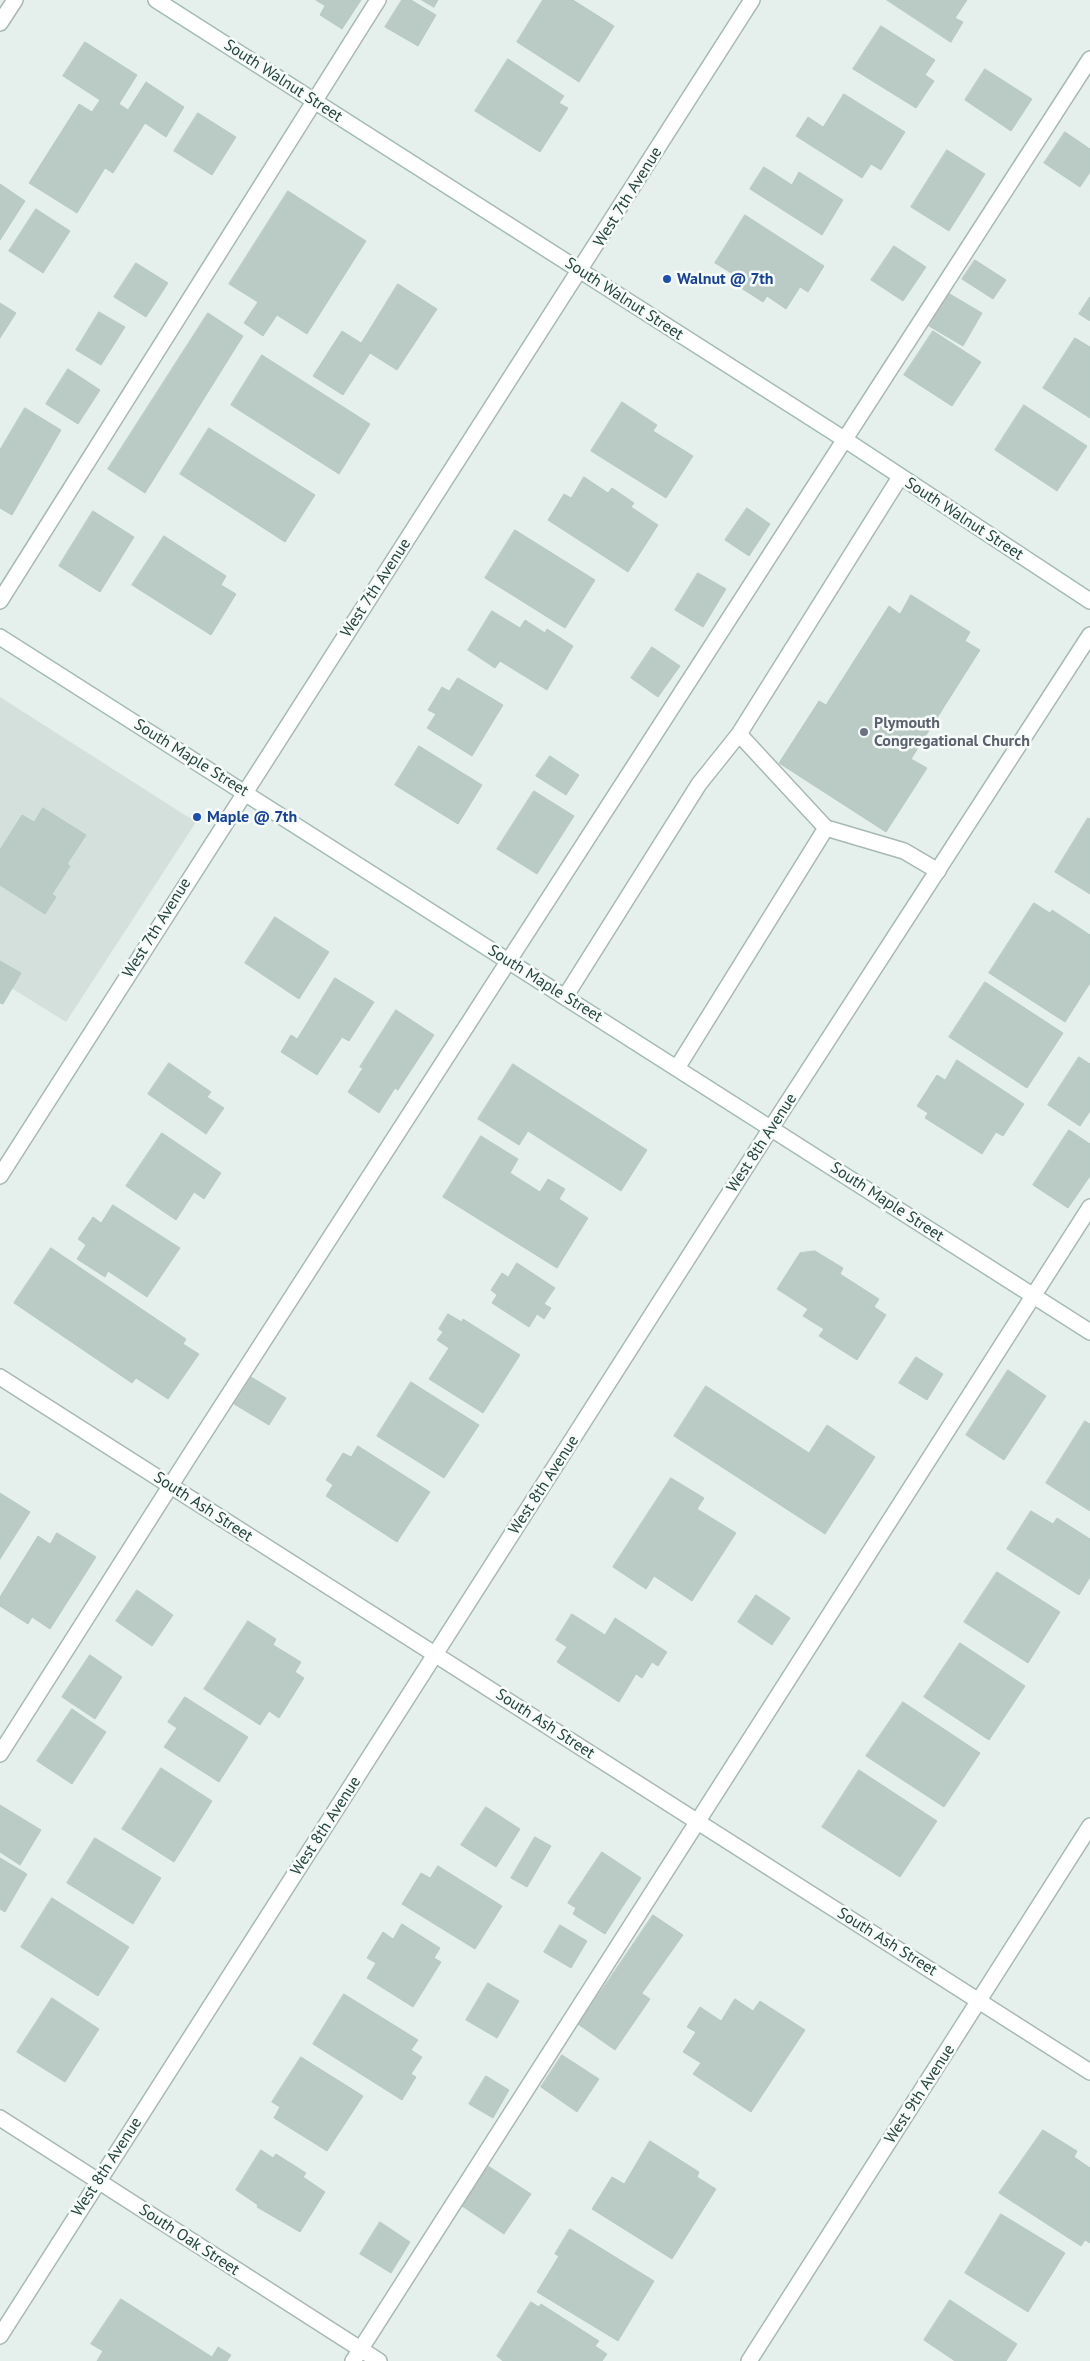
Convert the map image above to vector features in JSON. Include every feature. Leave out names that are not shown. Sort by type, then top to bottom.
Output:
[{"type":"street","points":[[0,23],[14,0]]},
{"type":"street","name":"South Walnut Street","points":[[156,0],[844,439],[1090,602]]},
{"type":"street","points":[[0,601],[313,100],[378,0]]},
{"type":"street","name":"West 7th Avenue","points":[[0,1176],[244,792],[580,272],[752,0]]},
{"type":"street","points":[[0,1754],[170,1486],[1090,60]]},
{"type":"street","points":[[565,997],[699,784],[739,734],[900,477]]},
{"type":"street","name":"West 8th Avenue","points":[[0,2336],[771,1128],[1090,636]]},
{"type":"street","name":"South Maple Street","points":[[0,637],[1090,1332]]},
{"type":"street","points":[[739,734],[826,828],[904,851],[938,871]]},
{"type":"street","points":[[678,1068],[826,828]]},
{"type":"street","points":[[357,2355],[1090,1207]]},
{"type":"street","name":"South Ash Street","points":[[0,1377],[1090,2072]]},
{"type":"street","name":"West 9th Avenue","points":[[749,2361],[1090,1826]]},
{"type":"street","name":"South Oak Street","points":[[0,2118],[98,2181],[357,2355],[379,2361]]},
{"type":"shaded area","points":[[0,697],[196,822],[66,1022],[0,981]]},
{"type":"building","points":[[316,0],[361,0],[342,29],[320,15],[325,6]]},
{"type":"building","points":[[402,0],[411,0],[436,15],[418,46],[385,27]]},
{"type":"building","points":[[422,0],[438,0],[434,7]]},
{"type":"building","points":[[543,0],[573,0],[614,26],[579,82],[517,42]]},
{"type":"building","points":[[887,0],[967,0],[955,18],[963,22],[951,42]]},
{"type":"building","points":[[881,26],[935,60],[925,75],[934,81],[916,108],[853,69]]},
{"type":"building","points":[[85,42],[137,75],[119,104],[128,110],[146,82],[184,107],[166,137],[145,123],[113,173],[105,168],[77,213],[29,183],[79,104],[92,112],[100,100],[63,76]]},
{"type":"building","points":[[508,59],[564,96],[559,103],[568,108],[540,152],[475,111]]},
{"type":"building","points":[[985,69],[1032,99],[1011,131],[965,100]]},
{"type":"building","points":[[844,94],[905,132],[881,170],[871,164],[862,178],[796,136],[808,117],[823,127]]},
{"type":"building","points":[[198,113],[236,137],[212,175],[174,151]]},
{"type":"building","points":[[1065,132],[1090,149],[1090,172],[1080,187],[1044,163]]},
{"type":"building","points":[[947,150],[985,174],[949,231],[911,207]]},
{"type":"building","points":[[764,167],[792,185],[799,172],[843,200],[822,235],[750,189]]},
{"type":"building","points":[[0,184],[25,201],[0,240]]},
{"type":"building","points":[[288,191],[366,241],[307,334],[277,315],[263,336],[244,323],[258,302],[229,284]]},
{"type":"building","points":[[36,209],[70,231],[43,273],[9,251]]},
{"type":"building","points":[[745,215],[824,266],[808,292],[800,287],[786,309],[767,296],[763,302],[741,288],[746,282],[715,263]]},
{"type":"building","points":[[894,246],[926,267],[903,301],[871,280]]},
{"type":"building","points":[[975,260],[1006,280],[993,299],[962,279]]},
{"type":"building","points":[[136,263],[168,283],[146,317],[114,297]]},
{"type":"building","points":[[398,284],[437,309],[397,370],[370,353],[343,395],[313,376],[342,331],[361,343]]},
{"type":"building","points":[[948,293],[982,313],[963,346],[929,326]]},
{"type":"building","points":[[1090,297],[1090,321],[1079,314]]},
{"type":"building","points":[[0,303],[16,313],[0,338]]},
{"type":"building","points":[[99,312],[125,327],[101,365],[76,350]]},
{"type":"building","points":[[208,313],[243,336],[145,493],[108,469]]},
{"type":"building","points":[[933,331],[981,362],[952,406],[904,375]]},
{"type":"building","points":[[1075,338],[1090,347],[1090,418],[1043,388]]},
{"type":"building","points":[[262,355],[370,424],[339,474],[231,405]]},
{"type":"building","points":[[68,369],[100,390],[78,424],[46,404]]},
{"type":"building","points":[[622,402],[657,425],[653,431],[693,456],[666,498],[591,451]]},
{"type":"building","points":[[1024,405],[1087,446],[1057,491],[995,450]]},
{"type":"building","points":[[25,408],[61,430],[12,515],[0,508],[0,450]]},
{"type":"building","points":[[209,428],[315,495],[285,542],[180,474]]},
{"type":"building","points":[[584,477],[608,493],[612,488],[634,503],[631,507],[658,525],[628,572],[548,520],[564,494],[571,498]]},
{"type":"building","points":[[747,508],[770,524],[749,556],[725,540]]},
{"type":"building","points":[[93,511],[134,537],[100,592],[59,566]]},
{"type":"building","points":[[515,530],[595,580],[565,628],[485,578]]},
{"type":"building","points":[[164,536],[226,576],[221,585],[236,594],[211,635],[132,585]]},
{"type":"building","points":[[698,573],[726,589],[703,627],[675,610]]},
{"type":"building","name":"Plymouth Congregational Church","points":[[911,595],[970,632],[965,641],[980,650],[911,759],[927,768],[886,832],[779,763],[819,701],[826,705],[889,606],[900,614]]},
{"type":"building","points":[[492,611],[520,628],[525,620],[545,633],[547,629],[573,646],[547,690],[500,661],[495,668],[468,650]]},
{"type":"building","points":[[652,647],[680,666],[658,697],[631,678]]},
{"type":"building","points":[[458,678],[503,705],[472,756],[427,728],[436,714],[428,710],[442,687],[449,691]]},
{"type":"building","points":[[419,746],[482,785],[458,824],[395,785]]},
{"type":"building","points":[[550,756],[579,775],[566,795],[536,776]]},
{"type":"building","points":[[534,791],[574,816],[537,874],[497,849]]},
{"type":"building","points":[[43,808],[86,835],[67,864],[70,866],[52,894],[56,897],[45,914],[0,885],[0,850],[22,815],[34,822]]},
{"type":"building","points":[[1088,818],[1090,819],[1090,894],[1055,872]]},
{"type":"building","points":[[1034,903],[1050,913],[1052,910],[1090,935],[1090,983],[1065,1022],[989,973]]},
{"type":"building","points":[[275,917],[329,952],[299,999],[245,963]]},
{"type":"building","points":[[0,961],[21,973],[3,1004],[0,1003]]},
{"type":"building","points":[[335,978],[374,1002],[349,1041],[342,1037],[317,1075],[281,1052],[291,1035],[297,1039]]},
{"type":"building","points":[[985,982],[1063,1033],[1027,1088],[949,1037]]},
{"type":"building","points":[[396,1010],[434,1035],[398,1090],[395,1088],[379,1113],[348,1092],[363,1068],[360,1067]]},
{"type":"building","points":[[1079,1057],[1090,1064],[1090,1111],[1080,1126],[1048,1105]]},
{"type":"building","points":[[957,1060],[1024,1104],[1003,1136],[996,1132],[982,1154],[925,1118],[928,1113],[917,1106],[937,1075],[945,1080]]},
{"type":"building","points":[[169,1063],[211,1092],[207,1097],[224,1108],[206,1134],[148,1094]]},
{"type":"building","points":[[513,1064],[647,1150],[621,1191],[528,1131],[519,1145],[478,1119]]},
{"type":"building","points":[[1069,1130],[1090,1144],[1090,1176],[1068,1208],[1033,1185]]},
{"type":"building","points":[[162,1133],[221,1173],[204,1199],[194,1192],[176,1220],[126,1186]]},
{"type":"building","points":[[481,1136],[518,1159],[510,1173],[540,1192],[548,1179],[565,1189],[559,1199],[588,1218],[557,1268],[443,1197]]},
{"type":"building","points":[[113,1205],[180,1248],[147,1297],[108,1271],[105,1277],[77,1259],[86,1245],[78,1239],[93,1217],[101,1223]]},
{"type":"building","points":[[51,1248],[186,1339],[183,1344],[199,1354],[168,1399],[136,1378],[132,1383],[14,1303]]},
{"type":"building","points":[[815,1251],[843,1268],[840,1274],[879,1299],[874,1307],[886,1315],[857,1360],[819,1336],[824,1329],[803,1316],[808,1309],[777,1289],[800,1253]]},
{"type":"building","points":[[517,1263],[555,1288],[544,1304],[551,1308],[544,1319],[537,1314],[529,1327],[492,1303],[497,1295],[491,1290],[502,1273],[508,1277]]},
{"type":"building","points":[[448,1314],[462,1322],[463,1319],[520,1355],[483,1413],[429,1379],[449,1348],[437,1340],[443,1332],[439,1329]]},
{"type":"building","points":[[916,1357],[943,1374],[927,1400],[899,1383]]},
{"type":"building","points":[[1008,1370],[1046,1396],[1004,1460],[966,1435]]},
{"type":"building","points":[[251,1377],[286,1398],[269,1425],[234,1404]]},
{"type":"building","points":[[411,1382],[479,1425],[444,1478],[377,1436]]},
{"type":"building","points":[[706,1386],[809,1453],[827,1425],[875,1457],[825,1534],[674,1436]]},
{"type":"building","points":[[1085,1421],[1090,1424],[1090,1511],[1046,1483]]},
{"type":"building","points":[[358,1446],[430,1492],[397,1542],[326,1496],[333,1485],[326,1480],[343,1453],[351,1457]]},
{"type":"building","points":[[671,1478],[704,1498],[697,1509],[736,1533],[692,1601],[654,1576],[646,1589],[613,1567]]},
{"type":"building","points":[[0,1493],[30,1512],[0,1559]]},
{"type":"building","points":[[1031,1511],[1053,1524],[1057,1518],[1090,1539],[1090,1577],[1079,1595],[1007,1549]]},
{"type":"building","points":[[57,1533],[96,1557],[50,1629],[32,1617],[28,1624],[0,1606],[0,1597],[38,1536],[50,1544]]},
{"type":"building","points":[[997,1572],[1060,1612],[1028,1663],[964,1622]]},
{"type":"building","points":[[137,1590],[173,1615],[152,1646],[116,1621]]},
{"type":"building","points":[[756,1595],[790,1618],[772,1645],[738,1622]]},
{"type":"building","points":[[572,1614],[605,1635],[615,1618],[667,1652],[658,1666],[652,1662],[642,1678],[636,1674],[619,1702],[557,1662],[567,1647],[556,1640]]},
{"type":"building","points":[[248,1621],[276,1639],[273,1645],[301,1662],[295,1672],[304,1678],[279,1718],[269,1711],[260,1725],[204,1689]]},
{"type":"building","points":[[960,1643],[1025,1686],[989,1740],[924,1697]]},
{"type":"building","points":[[90,1655],[122,1677],[95,1719],[62,1697]]},
{"type":"building","points":[[185,1697],[248,1737],[219,1782],[164,1747],[177,1728],[168,1722]]},
{"type":"building","points":[[903,1702],[980,1753],[944,1807],[866,1756]]},
{"type":"building","points":[[72,1709],[106,1732],[72,1784],[37,1761]]},
{"type":"building","points":[[161,1768],[212,1801],[174,1862],[122,1829]]},
{"type":"building","points":[[859,1770],[937,1821],[900,1877],[822,1827]]},
{"type":"building","points":[[0,1805],[41,1830],[20,1865],[0,1852]]},
{"type":"building","points":[[486,1807],[520,1829],[496,1867],[461,1845]]},
{"type":"building","points":[[535,1837],[551,1846],[527,1887],[511,1878]]},
{"type":"building","points":[[95,1838],[161,1878],[133,1924],[67,1883]]},
{"type":"building","points":[[602,1852],[641,1878],[605,1934],[573,1914],[576,1908],[568,1903]]},
{"type":"building","points":[[0,1858],[27,1874],[5,1912],[0,1909]]},
{"type":"building","points":[[438,1866],[502,1906],[475,1949],[402,1904],[421,1873],[430,1878]]},
{"type":"building","points":[[52,1898],[129,1947],[98,1996],[21,1947]]},
{"type":"building","points":[[653,1915],[683,1935],[642,1993],[613,1974]]},
{"type":"building","points":[[402,1924],[440,1948],[434,1958],[441,1962],[413,2007],[367,1978],[376,1963],[367,1958],[383,1932],[393,1939]]},
{"type":"building","points":[[560,1925],[587,1941],[571,1968],[544,1952]]},
{"type":"building","points":[[613,1974],[650,1999],[615,2050],[578,2024]]},
{"type":"building","points":[[488,1983],[519,2001],[497,2038],[466,2020]]},
{"type":"building","points":[[344,1994],[418,2040],[411,2050],[422,2057],[411,2074],[416,2077],[402,2100],[313,2044]]},
{"type":"building","points":[[52,1998],[99,2029],[65,2082],[17,2052]]},
{"type":"building","points":[[735,1999],[753,2011],[760,2001],[805,2030],[751,2112],[693,2074],[701,2063],[683,2052],[696,2032],[687,2027],[700,2007],[721,2021]]},
{"type":"building","points":[[562,2055],[599,2079],[577,2112],[541,2087]]},
{"type":"building","points":[[301,2057],[363,2096],[327,2151],[274,2118],[280,2107],[272,2102]]},
{"type":"building","points":[[486,2076],[509,2090],[493,2118],[469,2104]]},
{"type":"building","points":[[1043,2130],[1077,2151],[1074,2157],[1090,2168],[1090,2243],[1085,2240],[1081,2246],[999,2193]]},
{"type":"building","points":[[650,2141],[699,2172],[697,2177],[716,2189],[672,2259],[592,2209],[612,2177],[624,2184]]},
{"type":"building","points":[[261,2150],[273,2158],[276,2154],[306,2173],[303,2177],[325,2192],[300,2232],[257,2207],[258,2205],[236,2190]]},
{"type":"building","points":[[488,2166],[531,2194],[504,2234],[462,2206]]},
{"type":"building","points":[[1001,2214],[1065,2253],[1028,2312],[965,2273]]},
{"type":"building","points":[[380,2222],[410,2242],[391,2273],[360,2254]]},
{"type":"building","points":[[570,2229],[654,2281],[618,2341],[537,2292],[559,2256],[555,2254]]},
{"type":"building","points":[[121,2299],[212,2357],[218,2347],[231,2355],[227,2361],[97,2361],[103,2351],[91,2344]]},
{"type":"building","points":[[950,2300],[1017,2344],[1006,2361],[955,2361],[924,2340]]},
{"type":"building","points":[[531,2302],[539,2307],[541,2304],[599,2341],[595,2346],[607,2354],[602,2361],[503,2361],[497,2356]]},
{"type":"place","name":"Walnut @ 7th","points":[[667,279]]},
{"type":"place","name":"Plymouth Congregational Church","points":[[864,732]]},
{"type":"place","name":"Maple @ 7th","points":[[197,817]]}]
